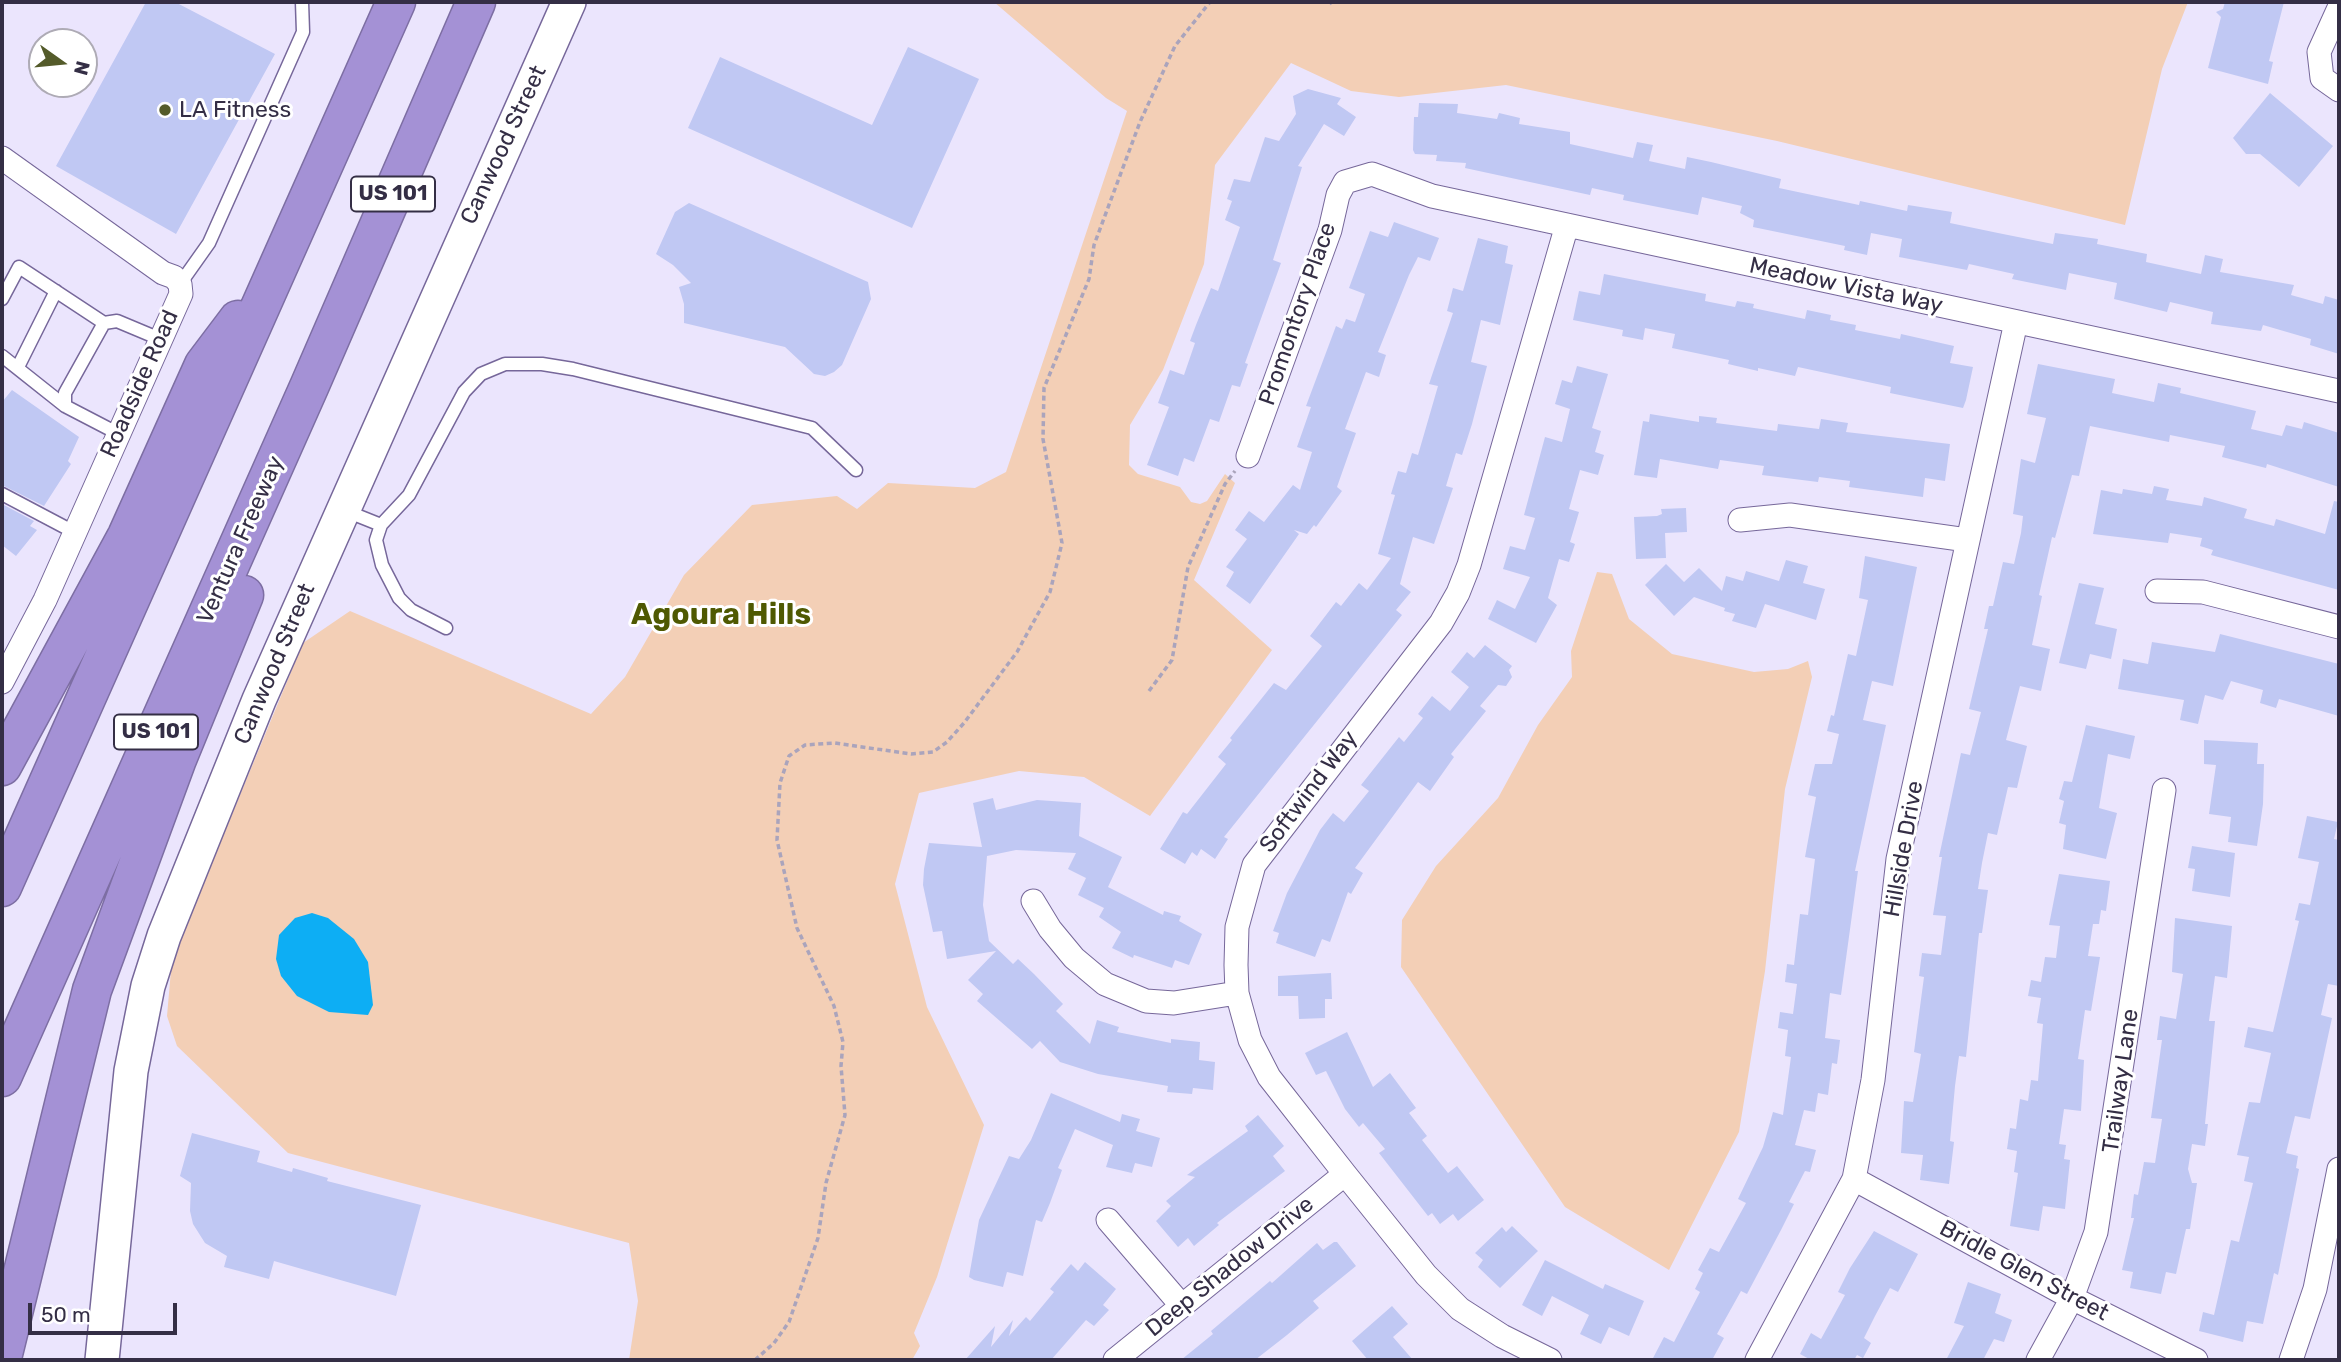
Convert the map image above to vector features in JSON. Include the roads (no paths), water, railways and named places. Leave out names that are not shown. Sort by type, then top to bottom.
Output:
[{"type":"highway","name":"US 101","points":[[2,887],[396,2]]},
{"type":"highway","name":"Ventura Freeway","points":[[2,1077],[309,387],[476,2]]},
{"type":"highway","points":[[2,766],[127,536],[204,365],[279,265]]},
{"type":"highway","points":[[2,1358],[92,990],[177,759],[276,520],[309,387]]},
{"type":"street","name":"Canwood Street","points":[[102,1360],[131,1071],[148,986],[189,870],[258,700],[569,2]]},
{"type":"street","points":[[2331,84],[2319,52],[2339,8]]},
{"type":"street","name":"Roadside Road","points":[[2,158],[180,284],[181,294],[45,600],[5,666]]},
{"type":"street","name":"Meadow Vista Way","points":[[1356,178],[1372,174],[1432,196],[2339,391]]},
{"type":"street","name":"Promontory Place","points":[[1248,456],[1330,230],[1338,195],[1345,182],[1356,178]]},
{"type":"street","name":"Softwind Way","points":[[1550,1360],[1502,1336],[1461,1309],[1426,1276],[1269,1077],[1250,1040],[1237,993],[1237,927],[1254,865],[1441,623],[1458,593],[1469,565],[1567,225]]},
{"type":"street","name":"Hillside Drive","points":[[1757,1360],[1854,1179],[1873,1080],[1898,859],[2016,322]]},
{"type":"street","points":[[1740,520],[1790,515],[1967,540]]},
{"type":"street","points":[[2157,591],[2203,592],[2339,627]]},
{"type":"street","name":"Trailway Lane","points":[[2038,1360],[2072,1298],[2096,1232],[2164,790]]},
{"type":"street","points":[[1033,901],[1050,929],[1074,958],[1105,984],[1146,1000],[1174,1003],[1237,993]]},
{"type":"street","points":[[2291,1360],[2315,1289],[2339,1170]]},
{"type":"street","name":"Deep Shadow Drive","points":[[1115,1360],[1345,1174]]},
{"type":"street","name":"Bridle Glen Street","points":[[1854,1179],[2072,1298],[2196,1360]]},
{"type":"street","points":[[1108,1220],[1182,1306]]},
{"type":"lane","points":[[180,284],[209,243],[303,32],[302,2]]},
{"type":"lane","points":[[2,299],[19,267],[104,323],[117,321],[160,339]]},
{"type":"lane","points":[[18,367],[57,291]]},
{"type":"lane","points":[[65,406],[65,393],[104,323]]},
{"type":"lane","points":[[2,356],[65,406],[117,433]]},
{"type":"lane","points":[[446,628],[411,610],[390,584],[376,540],[381,525],[410,495],[464,392],[481,374],[505,364],[542,364],[573,369],[812,428],[856,470]]},
{"type":"lane","points":[[2,494],[74,532]]},
{"type":"lane","points":[[342,509],[381,525]]},
{"type":"water","points":[[312,913],[328,918],[354,939],[368,962],[373,1005],[368,1015],[329,1012],[297,996],[281,976],[276,959],[279,935],[295,918]]},
{"type":"place","name":"LA Fitness","points":[[165,110]]},
{"type":"district","name":"Agoura Hills","points":[[721,615]]}]
